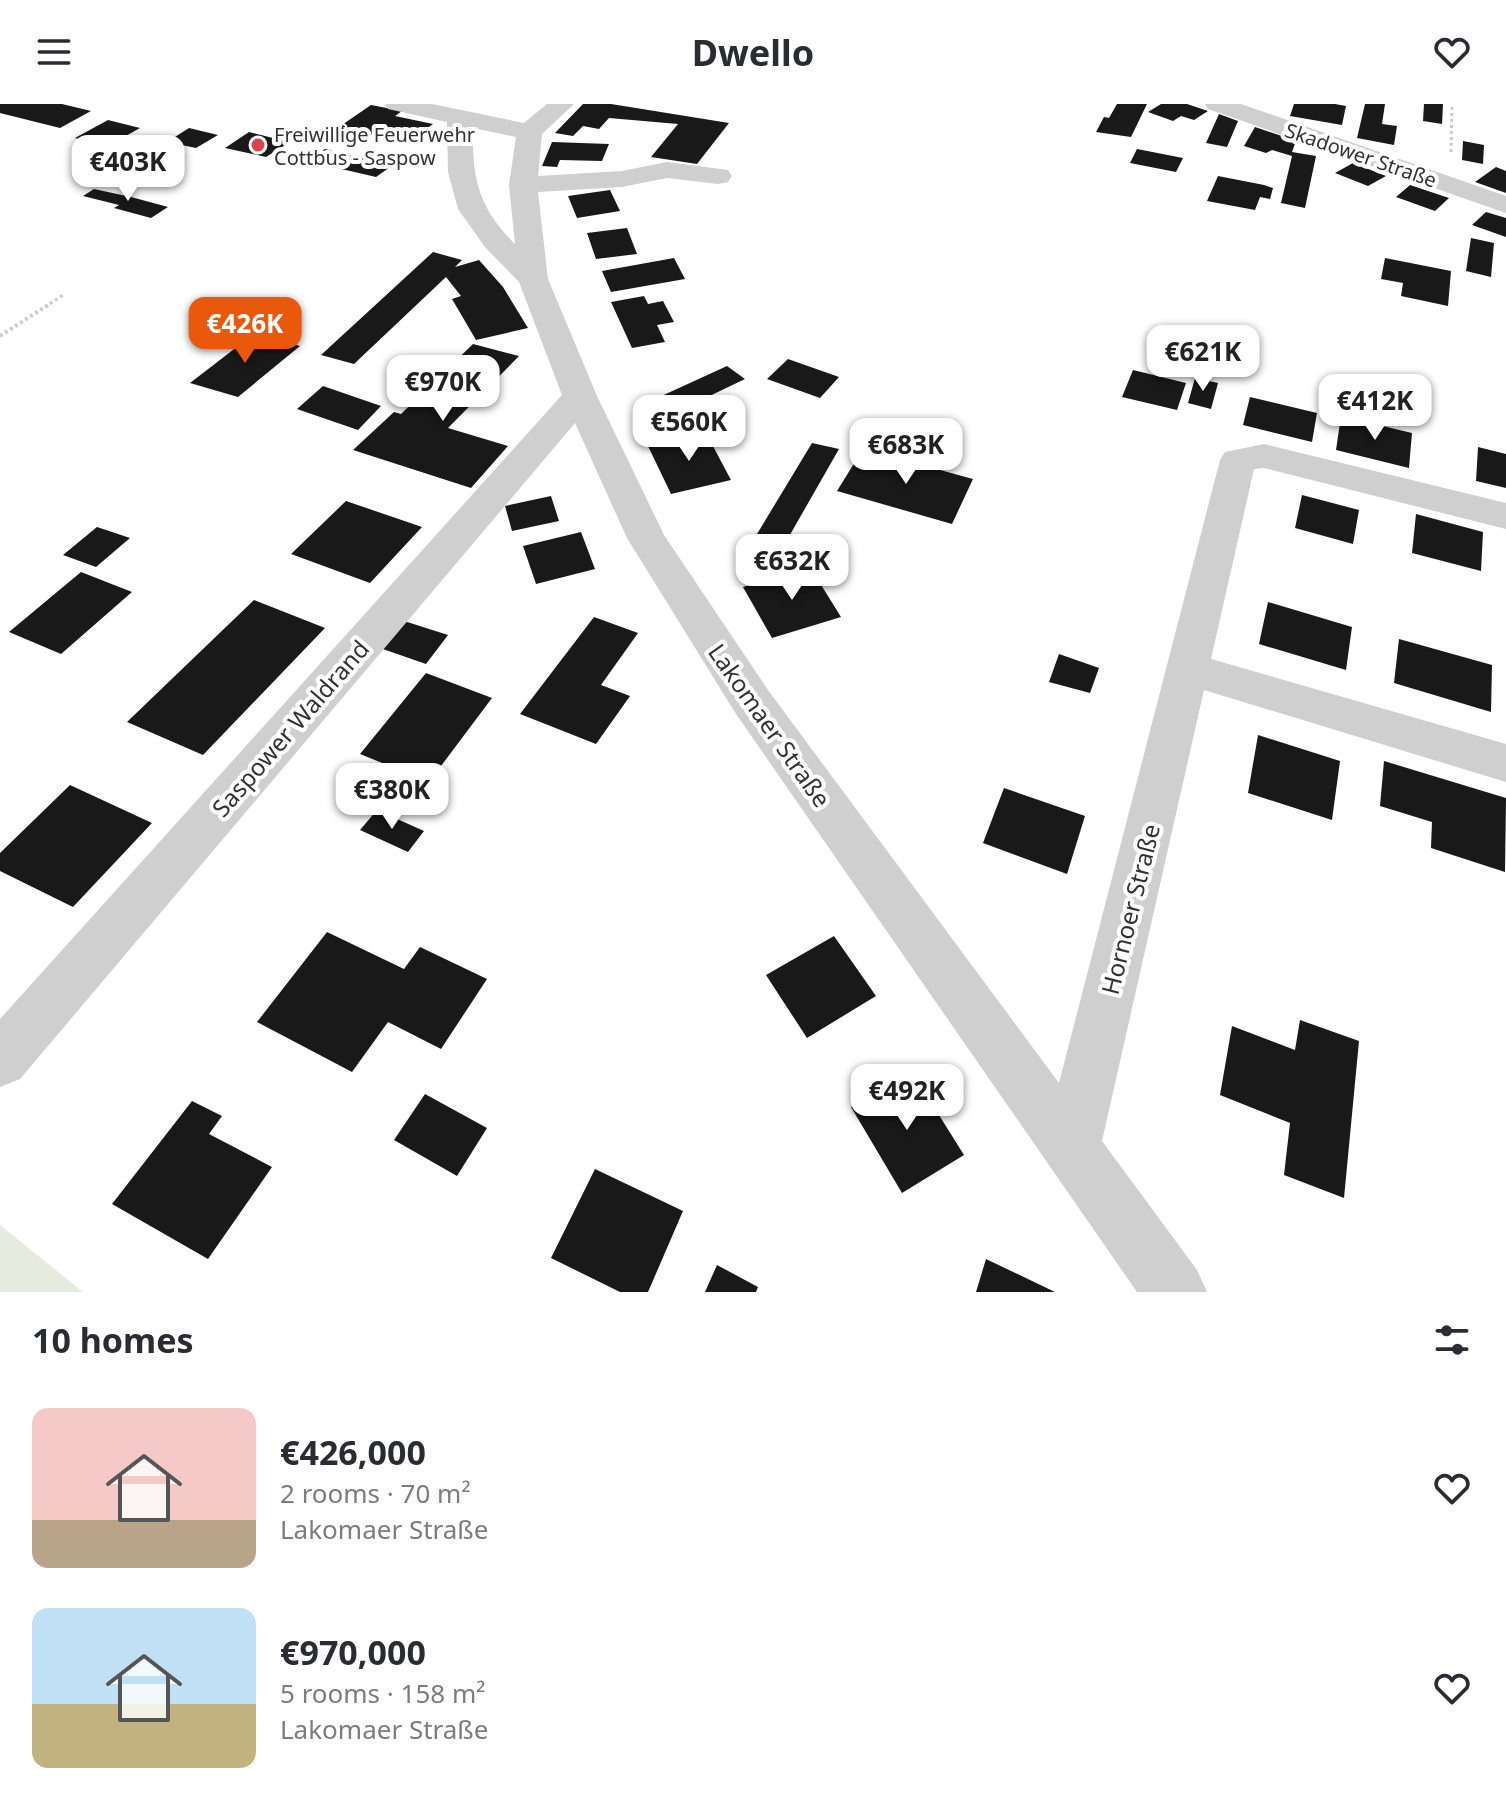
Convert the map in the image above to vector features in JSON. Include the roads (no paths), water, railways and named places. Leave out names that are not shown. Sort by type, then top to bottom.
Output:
[{"type":"street","points":[[397,104],[460,117],[546,118]]},
{"type":"street","name":"Skadower Straße","points":[[1217,104],[1506,205]]},
{"type":"street","points":[[460,117],[458,161],[468,207],[487,233],[533,279]]},
{"type":"street","name":"Lakomaer Straße","points":[[546,118],[523,185],[533,279],[580,396],[646,538],[752,702],[1167,1287]]},
{"type":"street","points":[[523,185],[622,179],[667,170],[718,176]]},
{"type":"street","name":"Saspower Waldrand","points":[[0,1060],[580,396]]},
{"type":"street","name":"Hornoer Straße","points":[[1071,1148],[1238,460],[1264,456],[1506,516]]},
{"type":"street","points":[[1189,669],[1506,763]]},
{"type":"place","name":"Freiwillige Feuerwehr Cottbus - Saspow","points":[[258,145]]}]
